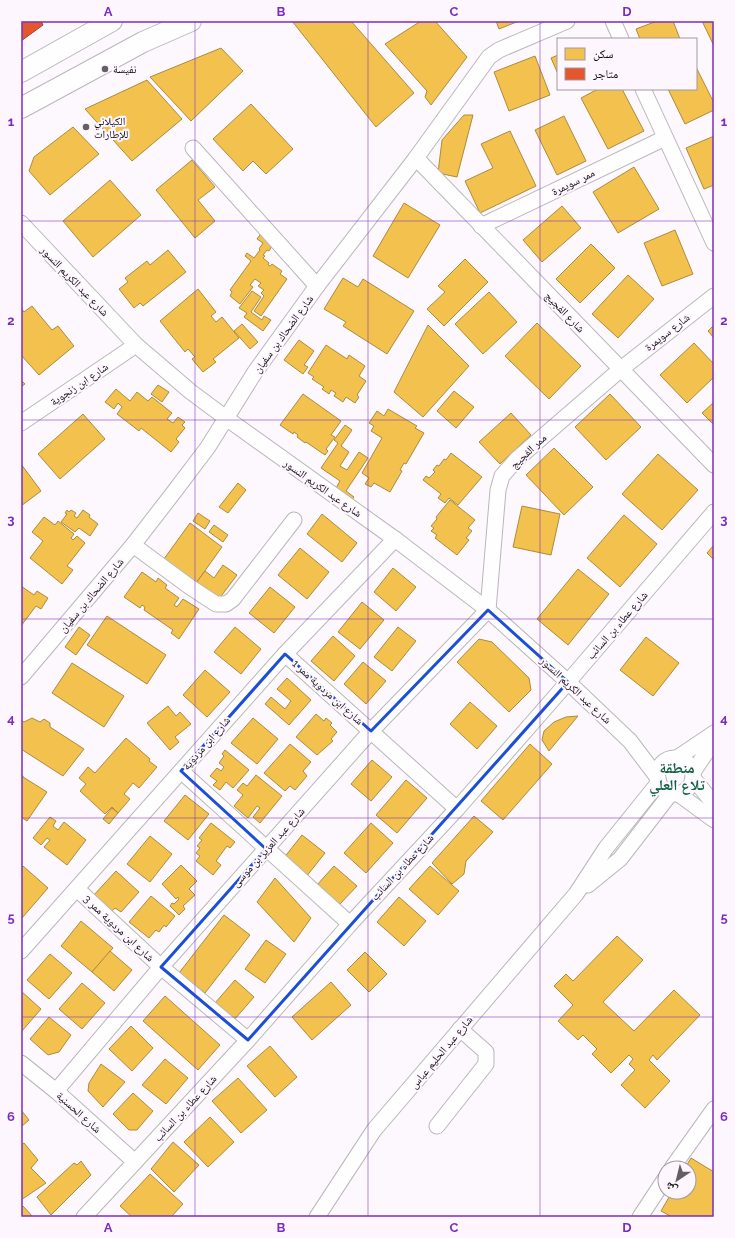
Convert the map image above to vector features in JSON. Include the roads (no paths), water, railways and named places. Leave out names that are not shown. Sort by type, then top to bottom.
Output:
[{"type":"main road","points":[[21,72],[112,21]]},
{"type":"main road","points":[[21,108],[143,42],[191,21]]},
{"type":"street","name":"شارع الضحاك بن سفيان","points":[[21,677],[133,545],[200,458],[255,372],[318,286],[416,158],[489,57],[499,50],[567,21]]},
{"type":"street","points":[[613,21],[621,38]]},
{"type":"street","points":[[643,90],[714,243]]},
{"type":"street","name":"ممر سويمرة","points":[[481,226],[665,138]]},
{"type":"street","points":[[193,148],[318,286]]},
{"type":"street","name":"شارع الفجيج","points":[[416,158],[714,465]]},
{"type":"street","name":"شارع عبد الكريم النسور","points":[[22,225],[136,345],[191,392],[395,539],[488,610],[568,682],[630,741],[658,780]]},
{"type":"street","name":"شارع سويمرة","points":[[621,369],[714,296]]},
{"type":"street","name":"شارع ابن زنجوية","points":[[21,423],[136,345]]},
{"type":"street","name":"ممر الفجيج","points":[[488,610],[498,490],[502,476],[517,459],[621,369]]},
{"type":"street","name":"شارع عطاء بن السائب","points":[[84,1217],[248,1040],[350,924],[456,809],[568,682],[714,512]]},
{"type":"street","points":[[133,545],[194,590],[216,604],[223,605],[233,599],[294,520]]},
{"type":"street","name":"شارع ابن مردوية","points":[[21,951],[78,889],[285,654],[395,539]]},
{"type":"street","name":"شارع عبد العزيز بن موسى","points":[[56,1091],[161,967],[371,731],[488,610]]},
{"type":"street","name":"شارع ابن مردوية ممر 1","points":[[285,654],[456,809]]},
{"type":"street","points":[[714,733],[659,768],[658,780],[662,787],[674,793],[714,820]]},
{"type":"street","name":"شارع عبد الكريم النسور","points":[[630,741],[672,759]]},
{"type":"street","points":[[674,793],[683,792],[688,788],[693,775],[714,741]]},
{"type":"street","points":[[672,759],[688,762],[693,775],[714,804]]},
{"type":"street","points":[[181,771],[350,924]]},
{"type":"street","name":"شارع عبد الحليم عباس","points":[[317,1217],[374,1130],[576,894],[606,848],[658,780]]},
{"type":"street","name":"شارع عبد الحليم عباس","points":[[576,894],[620,859],[674,793]]},
{"type":"street","name":"شارع ابن مردوية ممر 3","points":[[78,889],[161,967],[248,1040]]},
{"type":"street","points":[[437,1126],[486,1064],[486,1052],[460,1029]]},
{"type":"street","name":"شارع الحسنية","points":[[21,1063],[56,1091],[135,1162]]},
{"type":"street","points":[[678,1160],[714,1109]]},
{"type":"street","points":[[640,1217],[657,1191]]},
{"type":"place","name":"نفيسة","points":[[105,69]]},
{"type":"place","name":"الكيلاني للإطارات","points":[[86,127]]},
{"type":"district","name":"منطقة تلاع العلي","points":[[677,776]]}]
